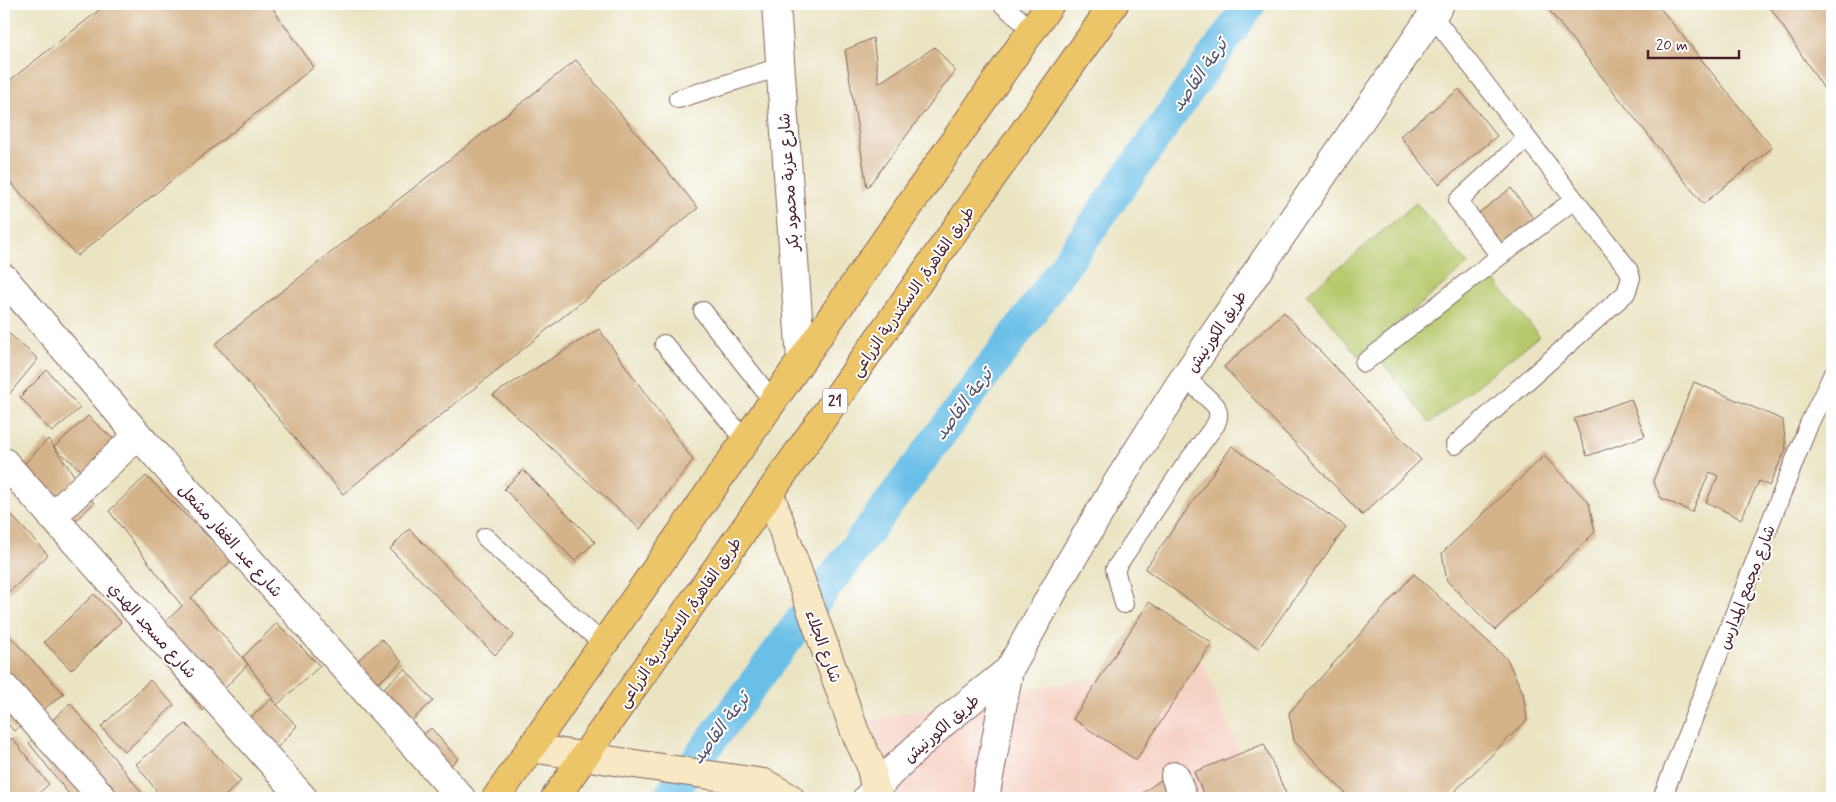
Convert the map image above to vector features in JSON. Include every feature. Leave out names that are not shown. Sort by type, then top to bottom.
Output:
[{"type":"highway","points":[[496,798],[1050,4]]},
{"type":"highway","name":"طريق القاهرة, الاسكندرية الزراعى","points":[[555,798],[1114,4]]},
{"type":"main road","name":"شارع الجلاء","points":[[770,494],[855,732],[870,764],[874,795]]},
{"type":"main road","points":[[531,748],[764,783],[790,798]]},
{"type":"street","name":"شارع عزبة محمود بكر","points":[[776,4],[801,360]]},
{"type":"street","name":"طريق الكورنيش","points":[[985,798],[1009,670],[1063,574],[1114,487],[1185,377],[1436,10]]},
{"type":"street","name":"شارع عبد الغفار مشعل","points":[[4,278],[138,435],[461,798]]},
{"type":"street","points":[[52,517],[138,435]]},
{"type":"street","name":"شارع مسجد الهدي","points":[[4,462],[303,798]]},
{"type":"street","name":"طريق الكورنيش","points":[[874,795],[943,723],[1009,670]]},
{"type":"street","points":[[4,687],[103,798]]},
{"type":"lane","points":[[1002,4],[1032,30]]},
{"type":"lane","points":[[1436,10],[1527,138],[1628,269],[1631,278],[1626,292],[1455,445]]},
{"type":"lane","points":[[678,99],[780,68]]},
{"type":"lane","points":[[1500,256],[1458,201],[1527,138]]},
{"type":"lane","points":[[1364,363],[1574,200]]},
{"type":"lane","points":[[703,311],[772,400]]},
{"type":"lane","points":[[664,344],[745,440]]},
{"type":"lane","name":"شارع مجمع المدارس","points":[[1662,798],[1809,424],[1832,376]]},
{"type":"lane","points":[[1124,604],[1115,569],[1216,424],[1218,417],[1219,411],[1216,406],[1185,377]]},
{"type":"lane","points":[[485,537],[604,644]]},
{"type":"shaded area","points":[[1201,658],[1257,798],[901,798],[855,723]]},
{"type":"green space","points":[[1416,203],[1468,264],[1358,356],[1307,294]]},
{"type":"green space","points":[[1490,274],[1539,336],[1430,423],[1381,361]]},
{"type":"building","points":[[107,4],[270,4],[314,67],[77,256],[4,175],[4,85]]},
{"type":"building","points":[[1544,4],[1657,4],[1772,148],[1703,204]]},
{"type":"building","points":[[1768,4],[1832,4],[1832,101]]},
{"type":"building","points":[[873,38],[879,83],[935,47],[955,71],[867,188],[845,50]]},
{"type":"building","points":[[576,60],[698,208],[343,494],[215,344]]},
{"type":"building","points":[[1459,89],[1497,136],[1439,184],[1400,136]]},
{"type":"building","points":[[1511,188],[1536,222],[1503,249],[1476,215]]},
{"type":"building","points":[[1284,312],[1421,460],[1362,515],[1224,367]]},
{"type":"building","points":[[4,329],[38,359],[6,398],[4,396]]},
{"type":"building","points":[[599,329],[693,460],[640,529],[493,395]]},
{"type":"building","points":[[47,370],[80,408],[52,432],[20,397]]},
{"type":"building","points":[[1694,382],[1783,420],[1786,449],[1769,486],[1759,481],[1741,519],[1706,502],[1718,476],[1710,472],[1692,512],[1661,498],[1653,481]]},
{"type":"building","points":[[1631,399],[1645,436],[1587,456],[1574,419]]},
{"type":"building","points":[[88,416],[134,458],[103,489],[54,447]]},
{"type":"building","points":[[48,439],[94,503],[55,540],[9,480]]},
{"type":"building","points":[[1232,446],[1346,527],[1258,649],[1145,569]]},
{"type":"building","points":[[1544,456],[1589,503],[1595,532],[1495,630],[1447,581],[1442,553]]},
{"type":"building","points":[[523,470],[595,542],[575,561],[504,489]]},
{"type":"building","points":[[146,476],[232,560],[191,598],[248,664],[203,711],[147,640],[182,606],[109,511]]},
{"type":"building","points":[[4,507],[48,555],[4,597]]},
{"type":"building","points":[[409,529],[514,635],[495,655],[390,549]]},
{"type":"building","points":[[1414,574],[1507,659],[1523,693],[1527,720],[1448,798],[1350,798],[1294,741],[1289,713]]},
{"type":"building","points":[[94,594],[121,622],[71,670],[44,642]]},
{"type":"building","points":[[1149,602],[1212,643],[1136,760],[1073,719]]},
{"type":"building","points":[[277,623],[320,666],[277,705],[243,657]]},
{"type":"building","points":[[4,630],[64,694],[14,731],[4,719]]},
{"type":"building","points":[[382,639],[402,662],[377,684],[357,661]]},
{"type":"building","points":[[405,669],[433,701],[409,723],[380,691]]},
{"type":"building","points":[[150,680],[174,705],[125,752],[101,727]]},
{"type":"building","points":[[271,699],[297,726],[258,769],[231,735]]},
{"type":"building","points":[[70,703],[146,798],[72,798],[29,743]]},
{"type":"building","points":[[186,724],[241,781],[223,798],[162,798],[136,764]]},
{"type":"building","points":[[431,728],[458,759],[446,769],[419,739]]},
{"type":"building","points":[[12,738],[49,784],[33,798],[4,798],[4,748]]},
{"type":"building","points":[[1264,744],[1288,798],[1205,798],[1194,772]]},
{"type":"building","points":[[1162,779],[1169,798],[1137,798],[1137,797]]},
{"type":"waterway","name":"ترعة القاصد","points":[[668,798],[1026,320],[1250,4]]}]
